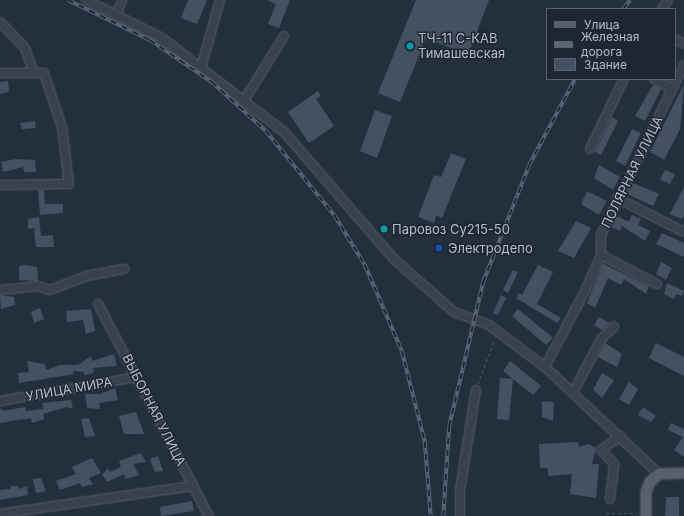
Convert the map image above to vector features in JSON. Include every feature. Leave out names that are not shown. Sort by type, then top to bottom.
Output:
[{"type":"main road","points":[[646,514],[646,492],[659,474],[684,473]]},
{"type":"street","points":[[86,0],[117,13],[162,38],[245,99],[305,152],[395,260],[454,312],[497,331],[545,367],[574,391],[659,474]]},
{"type":"street","points":[[117,13],[122,0]]},
{"type":"street","points":[[201,68],[220,0]]},
{"type":"street","points":[[0,22],[25,48],[33,71]]},
{"type":"street","points":[[245,99],[284,36]]},
{"type":"street","name":"ПОЛЯРНАЯ УЛИЦА","points":[[545,367],[601,254],[601,235],[617,198],[684,65]]},
{"type":"street","points":[[0,73],[33,71],[44,73],[58,112],[68,155],[69,184],[0,185]]},
{"type":"street","points":[[590,150],[624,80]]},
{"type":"street","points":[[656,80],[672,89]]},
{"type":"street","points":[[617,198],[684,232]]},
{"type":"street","points":[[601,254],[657,284]]},
{"type":"street","points":[[0,290],[40,287],[50,290],[87,276],[124,269]]},
{"type":"street","name":"ВЫБОРНАЯ УЛИЦА","points":[[98,304],[209,516]]},
{"type":"street","points":[[574,391],[601,339],[614,327]]},
{"type":"street","name":"УЛИЦА МИРА","points":[[0,401],[137,377]]},
{"type":"street","points":[[460,516],[460,490],[476,390]]},
{"type":"street","points":[[610,499],[614,464],[602,450],[620,436]]},
{"type":"street","points":[[0,514],[193,486]]},
{"type":"path","points":[[476,390],[497,331]]},
{"type":"path","points":[[606,513],[646,514]]},
{"type":"building","points":[[188,0],[207,0],[197,24],[181,18]]},
{"type":"building","points":[[267,0],[290,0],[279,28],[268,24],[276,4]]},
{"type":"building","name":"ТЧ-11 С-КАВ Тимашевская","points":[[416,0],[489,0],[468,55],[426,38],[400,102],[378,93]]},
{"type":"building","points":[[8,81],[9,92],[0,94],[0,82]]},
{"type":"building","points":[[684,84],[680,129],[664,160],[650,152]]},
{"type":"building","points":[[653,85],[661,89],[645,121],[635,116]]},
{"type":"building","points":[[318,91],[321,96],[316,99],[334,126],[309,143],[288,112]]},
{"type":"building","points":[[375,110],[392,116],[377,158],[360,151]]},
{"type":"building","points":[[612,117],[618,121],[601,155],[595,152]]},
{"type":"building","points":[[35,121],[36,128],[22,129],[20,123]]},
{"type":"building","points":[[632,129],[641,133],[625,166],[616,161]]},
{"type":"building","points":[[451,153],[466,159],[442,218],[436,215],[434,223],[418,217],[434,175],[441,177]]},
{"type":"building","points":[[16,159],[35,160],[36,172],[24,172],[23,167],[3,172],[1,162]]},
{"type":"building","points":[[599,165],[620,177],[613,190],[594,178]]},
{"type":"building","points":[[665,170],[675,174],[670,184],[660,180]]},
{"type":"building","points":[[633,183],[659,194],[653,206],[627,194]]},
{"type":"building","points":[[684,187],[684,216],[682,219],[670,214]]},
{"type":"building","points":[[38,190],[44,190],[45,204],[63,204],[63,213],[40,215]]},
{"type":"building","points":[[587,191],[607,201],[599,215],[581,204]]},
{"type":"building","points":[[632,215],[641,219],[638,225],[650,231],[645,241],[622,226],[620,231],[611,227],[617,216],[629,222]]},
{"type":"building","points":[[39,217],[41,236],[53,235],[54,247],[36,247],[34,228],[28,229],[28,219]]},
{"type":"building","points":[[576,221],[591,228],[574,258],[558,251]]},
{"type":"building","points":[[662,233],[684,243],[684,257],[656,244]]},
{"type":"building","points":[[661,262],[672,268],[666,280],[656,274]]},
{"type":"building","points":[[603,264],[649,286],[646,294],[624,279],[621,285],[608,278],[595,308],[587,303]]},
{"type":"building","points":[[26,265],[37,267],[38,281],[19,280],[19,266]]},
{"type":"building","points":[[538,265],[553,272],[537,304],[561,318],[557,323],[516,298],[519,293],[522,295]]},
{"type":"building","points":[[513,270],[518,272],[508,293],[503,290]]},
{"type":"building","points":[[667,283],[684,291],[682,296],[677,294],[674,299],[664,294]]},
{"type":"building","points":[[0,295],[14,297],[15,305],[1,309]]},
{"type":"building","points":[[501,295],[506,298],[498,315],[493,313]]},
{"type":"building","points":[[40,308],[44,319],[34,323],[31,312]]},
{"type":"building","points":[[91,309],[95,331],[86,334],[83,320],[67,322],[66,311]]},
{"type":"building","points":[[518,309],[553,338],[546,345],[512,316]]},
{"type":"building","points":[[599,317],[610,323],[602,330],[594,325]]},
{"type":"building","points":[[605,343],[622,354],[617,367],[598,357]]},
{"type":"building","points":[[656,343],[684,357],[684,376],[649,358]]},
{"type":"building","points":[[114,354],[117,366],[93,368],[94,373],[84,375],[84,372],[73,371],[74,374],[19,383],[18,373],[29,372],[27,361],[45,364],[46,370],[60,365],[78,365],[91,356],[92,361]]},
{"type":"building","points":[[510,361],[541,386],[533,395],[503,371]]},
{"type":"building","points":[[602,373],[614,380],[602,398],[593,390]]},
{"type":"building","points":[[500,378],[513,379],[509,420],[497,419]]},
{"type":"building","points":[[629,382],[638,389],[629,405],[619,399]]},
{"type":"building","points":[[115,388],[118,400],[99,403],[100,409],[87,408],[85,394],[100,394]]},
{"type":"building","points":[[71,400],[73,409],[67,407],[43,414],[44,419],[32,423],[31,418],[0,423],[0,408],[3,411],[25,407],[26,411],[44,409],[42,403]]},
{"type":"building","points":[[542,401],[554,402],[553,421],[542,417]]},
{"type":"building","points":[[643,407],[656,416],[651,422],[638,415]]},
{"type":"building","points":[[136,412],[144,434],[124,434],[119,416]]},
{"type":"building","points":[[89,418],[95,436],[85,437],[81,419]]},
{"type":"building","points":[[671,423],[684,429],[684,457],[674,450],[683,437],[668,430]]},
{"type":"building","points":[[578,442],[579,447],[588,444],[596,448],[592,464],[599,464],[596,498],[570,494],[572,474],[549,476],[547,468],[540,468],[539,444]]},
{"type":"building","points":[[141,453],[146,462],[133,464],[139,475],[126,479],[124,474],[107,482],[102,475],[108,468],[110,472],[121,467],[119,461]]},
{"type":"building","points":[[158,456],[163,471],[155,472],[150,459]]},
{"type":"building","points":[[92,458],[101,473],[89,478],[93,484],[82,487],[80,483],[60,490],[56,481],[76,474],[72,467]]},
{"type":"building","points":[[41,478],[46,491],[36,493],[33,479]]},
{"type":"building","points":[[11,486],[18,486],[18,489],[27,486],[28,495],[0,500],[0,490],[11,489]]},
{"type":"building","points":[[666,497],[679,497],[679,516],[665,516]]},
{"type":"building","points":[[192,501],[194,511],[161,516],[160,507]]},
{"type":"railway","points":[[68,0],[150,40],[212,82],[266,131],[335,216],[365,265],[402,351],[425,442],[431,516]]},
{"type":"railway","points":[[624,8],[630,0]]},
{"type":"railway","points":[[443,516],[449,426],[483,282],[529,165],[574,80]]},
{"type":"place","name":"ТЧ-11 С-КАВ Тимашевская","points":[[410,46]]},
{"type":"place","name":"Паровоз Су215-50","points":[[384,229]]},
{"type":"place","name":"Электродепо","points":[[439,248]]}]
